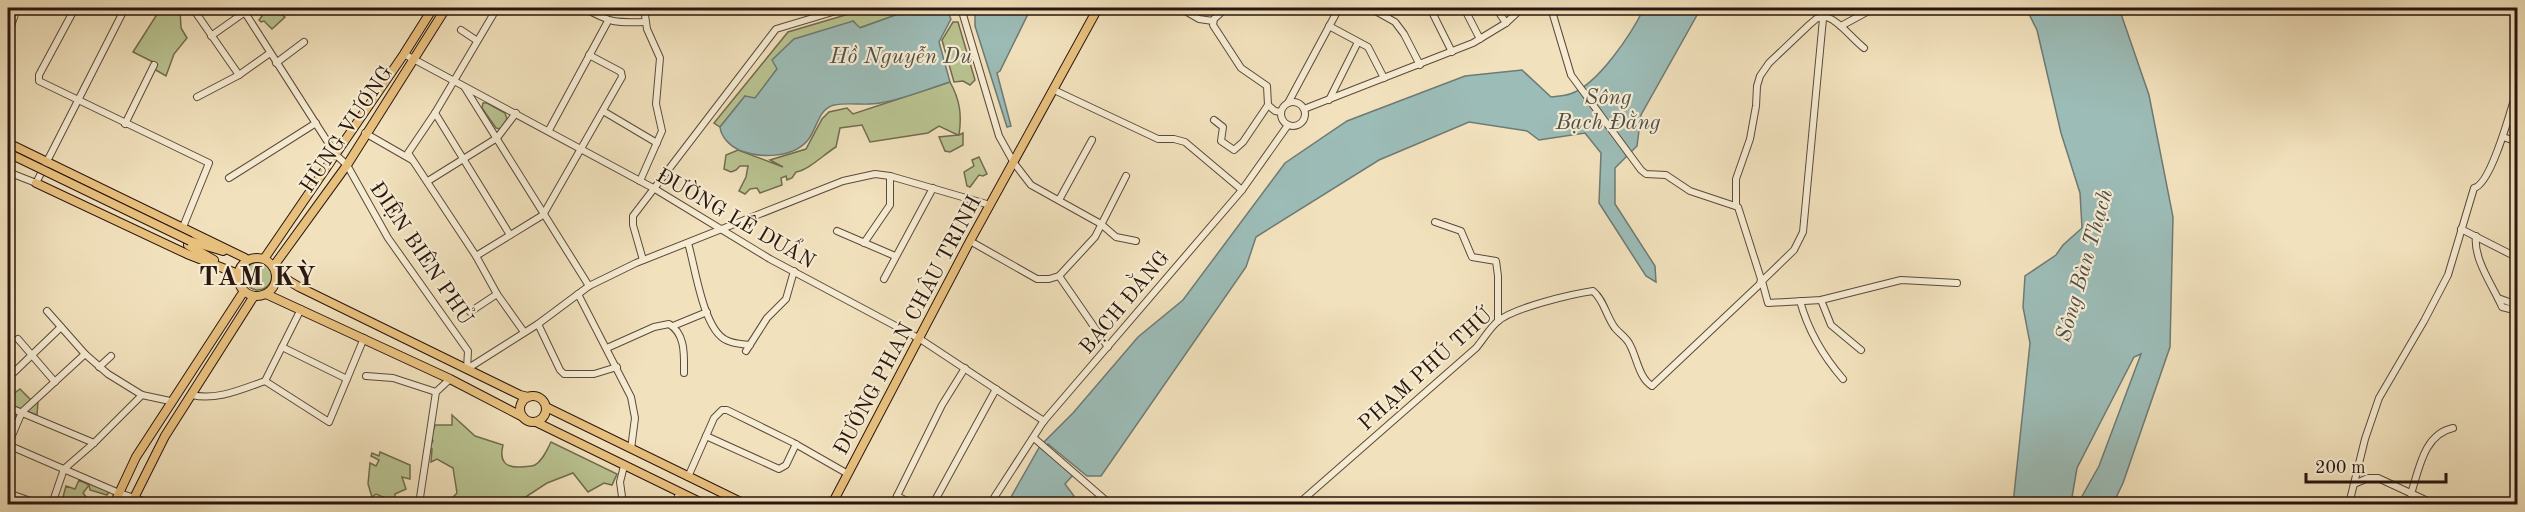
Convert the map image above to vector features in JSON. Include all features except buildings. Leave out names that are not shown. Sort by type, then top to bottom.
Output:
[{"type":"main road","name":"HÙNG VƯƠNG","points":[[264,259],[433,8]]},
{"type":"main road","name":"HÙNG VƯƠNG","points":[[274,270],[347,165],[446,8]]},
{"type":"main road","name":"ĐƯỜNG PHAN CHÂU TRINH","points":[[832,504],[970,241],[1098,8]]},
{"type":"main road","points":[[8,143],[249,258]]},
{"type":"main road","points":[[8,153],[189,243],[236,273],[244,291],[254,296],[266,294],[364,338],[450,379],[530,422],[536,422],[704,504]]},
{"type":"main road","points":[[8,157],[189,243],[249,258],[264,259],[274,270],[299,287],[466,369],[528,397],[540,397],[546,407],[745,504]]},
{"type":"main road","points":[[36,183],[177,250],[236,273]]},
{"type":"main road","points":[[236,273],[249,258]]},
{"type":"main road","points":[[266,294],[274,285],[274,270]]},
{"type":"main road","points":[[114,504],[136,457],[244,291]]},
{"type":"main road","points":[[132,501],[165,436],[254,296]]},
{"type":"main road","points":[[523,417],[520,406],[528,397]]},
{"type":"main road","points":[[536,422],[544,416],[546,407]]},
{"type":"street","points":[[8,35],[17,8]]},
{"type":"street","points":[[75,8],[38,79],[76,100],[209,164],[183,227]]},
{"type":"street","points":[[8,172],[36,183],[76,100],[125,8]]},
{"type":"street","points":[[497,8],[476,40],[435,113],[408,153],[476,256],[497,294],[524,332]]},
{"type":"street","points":[[584,8],[608,21],[645,22]]},
{"type":"street","points":[[640,181],[662,131],[656,104],[660,58],[645,22],[644,8]]},
{"type":"street","points":[[643,260],[633,225],[633,216],[776,30],[846,8]]},
{"type":"street","points":[[961,8],[999,136],[1030,185],[1101,224],[1116,237],[1136,241]]},
{"type":"street","points":[[1180,8],[1199,19],[1213,21]]},
{"type":"street","points":[[1213,21],[1226,8]]},
{"type":"street","points":[[1304,109],[1303,121],[1296,126],[1288,125],[1282,120],[1281,112],[1339,8]]},
{"type":"street","points":[[1370,8],[1395,22],[1420,65]]},
{"type":"street","points":[[1430,8],[1452,52]]},
{"type":"street","points":[[1464,8],[1480,39]]},
{"type":"street","points":[[1496,8],[1506,23]]},
{"type":"street","points":[[1304,109],[1452,52],[1506,23],[1522,8]]},
{"type":"street","points":[[1551,8],[1570,75],[1643,172],[1666,175],[1690,191],[1713,200],[1736,205]]},
{"type":"street","points":[[1762,281],[1794,250],[1803,232],[1824,8]]},
{"type":"street","points":[[1841,26],[1874,8]]},
{"type":"street","points":[[211,36],[243,10]]},
{"type":"street","name":"ĐIỆN BIÊN PHỦ","points":[[243,10],[336,155],[347,165],[388,238],[468,351],[466,369]]},
{"type":"street","points":[[196,13],[239,75]]},
{"type":"street","points":[[1864,48],[1835,20],[1824,16],[1816,19],[1769,63],[1756,86],[1756,106],[1750,139],[1736,179],[1736,205],[1746,228],[1768,303],[1821,300],[1901,280],[1958,283]]},
{"type":"street","points":[[549,130],[608,21]]},
{"type":"street","points":[[1213,21],[1241,68],[1267,86],[1268,105],[1243,142],[1234,150],[1221,141],[1223,127],[1214,120]]},
{"type":"street","points":[[1329,26],[1368,47],[1384,78]]},
{"type":"street","points":[[461,30],[476,40]]},
{"type":"street","points":[[276,63],[304,42]]},
{"type":"street","points":[[1329,100],[1358,42]]},
{"type":"street","points":[[197,97],[239,75],[270,53]]},
{"type":"street","name":"ĐƯỜNG LÊ DUẨN","points":[[404,54],[549,130],[581,150],[655,189],[794,272],[920,339],[1044,421]]},
{"type":"street","points":[[476,256],[543,215],[603,111],[622,74],[589,55]]},
{"type":"street","points":[[125,124],[154,65]]},
{"type":"street","points":[[464,85],[589,286]]},
{"type":"street","points":[[2349,504],[2379,398],[2448,275],[2474,188],[2480,187],[2485,180],[2503,137],[2517,86]]},
{"type":"street","points":[[1054,90],[1158,139],[1185,142],[1242,190]]},
{"type":"street","points":[[1287,103],[1296,102],[1304,109]]},
{"type":"street","points":[[1268,105],[1281,112]]},
{"type":"street","points":[[603,111],[657,143]]},
{"type":"street","points":[[435,113],[510,235]]},
{"type":"street","points":[[428,181],[496,138],[516,113]]},
{"type":"street","points":[[229,178],[316,123]]},
{"type":"street","name":"BẠCH ĐẰNG","points":[[990,504],[1044,421],[1242,190],[1288,125]]},
{"type":"street","points":[[365,134],[413,161]]},
{"type":"street","points":[[2503,137],[2517,142]]},
{"type":"street","points":[[1059,201],[1092,140]]},
{"type":"street","points":[[466,369],[538,324],[589,286],[643,260],[843,181],[875,174],[891,176],[990,205]]},
{"type":"street","points":[[864,243],[890,205],[891,176]]},
{"type":"street","points":[[970,241],[1037,279],[1059,276],[1095,237],[1126,176]]},
{"type":"street","points":[[884,279],[933,188]]},
{"type":"street","points":[[1435,222],[1461,231],[1472,257],[1496,261],[1498,321]]},
{"type":"street","points":[[2461,229],[2517,258]]},
{"type":"street","points":[[837,231],[895,256]]},
{"type":"street","points":[[2476,236],[2475,244],[2478,254],[2502,307],[2517,313]]},
{"type":"street","points":[[688,243],[698,289],[707,312],[724,339],[748,348],[767,318],[786,298],[794,272]]},
{"type":"street","points":[[1059,276],[1108,347]]},
{"type":"street","name":"PHẠM PHÚ THỨ","points":[[1298,504],[1476,348],[1498,321],[1522,309],[1593,291],[1602,302],[1613,326],[1629,341],[1637,364],[1647,383],[1652,386],[1762,281]]},
{"type":"street","points":[[470,312],[497,294]]},
{"type":"street","points":[[578,294],[631,397],[635,418],[631,449]]},
{"type":"street","points":[[2498,297],[2517,303]]},
{"type":"street","points":[[1821,300],[1831,326],[1861,350]]},
{"type":"street","points":[[1800,301],[1806,319],[1823,352],[1843,378]]},
{"type":"street","points":[[192,395],[203,398],[222,395],[265,381],[301,309]]},
{"type":"street","points":[[47,311],[99,368],[142,395],[170,402]]},
{"type":"street","points":[[607,348],[654,327],[663,324],[673,326],[707,312]]},
{"type":"street","points":[[538,324],[564,374],[594,374],[616,367]]},
{"type":"street","points":[[673,326],[681,339],[684,373]]},
{"type":"street","points":[[8,378],[62,327]]},
{"type":"street","points":[[265,381],[329,422],[364,338]]},
{"type":"street","points":[[18,339],[55,382]]},
{"type":"street","points":[[282,347],[347,379]]},
{"type":"street","points":[[85,354],[22,412],[8,445],[119,493],[132,501],[153,504]]},
{"type":"street","points":[[99,368],[111,356]]},
{"type":"street","points":[[893,504],[942,405],[965,368]]},
{"type":"street","points":[[366,376],[393,378],[436,392]]},
{"type":"street","points":[[419,504],[436,392],[450,379]]},
{"type":"street","points":[[933,504],[996,389]]},
{"type":"street","points":[[52,504],[64,469],[142,395]]},
{"type":"street","points":[[8,407],[94,443]]},
{"type":"street","points":[[688,477],[718,412],[728,410],[796,444],[848,474]]},
{"type":"street","points":[[2411,494],[2430,440],[2437,433],[2452,428]]},
{"type":"street","points":[[706,436],[779,469],[786,465],[796,444]]},
{"type":"street","points":[[1034,438],[1110,504]]},
{"type":"street","points":[[623,504],[620,482],[624,466]]},
{"type":"street","points":[[2354,484],[2374,477],[2434,504]]},
{"type":"street","points":[[674,504],[680,493]]},
{"type":"street","points":[[8,494],[39,504]]},
{"type":"street","points":[[897,496],[913,504]]},
{"type":"green space","points":[[161,8],[183,8],[180,9],[181,28],[187,38],[174,54],[166,76],[154,69],[155,63],[133,52]]},
{"type":"green space","points":[[253,8],[278,8],[276,11],[285,17],[272,29],[264,21],[259,20],[262,16]]},
{"type":"green space","points":[[869,8],[897,8],[896,15],[859,28],[853,21],[777,69],[755,99],[745,96],[720,127],[714,123],[788,32]]},
{"type":"green space","points":[[953,22],[958,22],[975,80],[970,85],[963,81],[954,82],[942,40]]},
{"type":"green space","points":[[950,82],[959,108],[959,135],[963,133],[963,145],[950,152],[945,151],[939,137],[958,135],[939,126],[928,133],[870,142],[862,125],[840,128],[836,147],[811,165],[796,172],[792,178],[787,180],[786,176],[781,178],[782,185],[760,193],[757,188],[750,189],[745,194],[739,191],[746,177],[748,166],[740,166],[731,172],[724,169],[726,155],[738,150],[783,167],[770,160],[806,149],[822,119],[829,112],[847,108],[853,114]]},
{"type":"green space","points":[[483,103],[505,113],[507,119],[501,129],[496,128],[482,108]]},
{"type":"green space","points":[[979,157],[987,174],[979,175],[970,187],[967,186],[964,172],[974,166],[972,160]]},
{"type":"green space","points":[[258,262],[268,266],[272,276],[268,286],[258,290],[248,286],[244,276],[248,266]]},
{"type":"green space","points":[[20,389],[31,400],[38,401],[37,415],[8,404],[8,398]]},
{"type":"green space","points":[[8,408],[19,413],[8,441]]},
{"type":"green space","points":[[452,415],[475,436],[503,445],[502,455],[507,465],[521,467],[535,465],[543,458],[551,442],[617,474],[612,485],[604,483],[588,492],[573,473],[547,483],[515,504],[454,504],[451,499],[457,493],[453,468],[437,459],[431,462],[432,449],[429,447],[433,441],[431,438],[435,425],[452,425]]},
{"type":"green space","points":[[380,452],[410,465],[410,479],[402,477],[406,489],[395,494],[395,499],[390,500],[376,494],[372,497],[368,484],[370,463],[376,466],[379,460],[371,456],[372,453],[379,456]]},
{"type":"green space","points":[[79,480],[89,485],[83,493],[86,497],[84,504],[69,504],[70,501],[63,497],[66,486],[75,489]]},
{"type":"green space","points":[[94,482],[109,492],[107,495],[90,490],[89,485]]},
{"type":"water","name":"Hồ Nguyễn Du","points":[[897,8],[946,8],[951,19],[939,42],[950,82],[889,101],[874,104],[840,104],[829,107],[821,115],[808,140],[793,151],[784,154],[747,153],[729,144],[724,138],[720,127],[745,96],[755,98],[777,69],[772,60],[794,39],[853,21],[860,28],[896,15]]},
{"type":"water","name":"Hồ Nguyễn Du","points":[[975,8],[1031,8],[997,73],[1011,126],[1007,127],[975,26]]},
{"type":"water","name":"Sông Bạch Đằng","points":[[1644,8],[1701,8],[1641,115],[1637,146],[1615,168],[1615,204],[1655,266],[1656,282],[1646,276],[1599,203],[1601,153],[1585,133],[1539,140],[1527,131],[1469,122],[1379,160],[1256,237],[1246,267],[1101,476],[1087,476],[1048,444],[1044,448],[1073,475],[1065,484],[1074,496],[1069,504],[1007,504],[1040,446],[1073,413],[1138,337],[1183,300],[1285,163],[1347,121],[1465,76],[1522,70],[1551,97],[1570,94],[1581,89],[1603,69],[1623,44]]},
{"type":"water","name":"Sông Bàn Thạch","points":[[2026,8],[2119,8],[2149,95],[2173,217],[2170,347],[2123,483],[2113,504],[2013,504],[2030,343],[2023,307],[2025,276],[2056,255],[2063,245],[2082,228],[2080,193],[2061,133],[2037,30]],"holes":[[[2141,354],[2099,466],[2081,498],[2072,497],[2077,468],[2134,357]]]},
{"type":"district","name":"TAM KỲ","points":[[258,276]]}]
